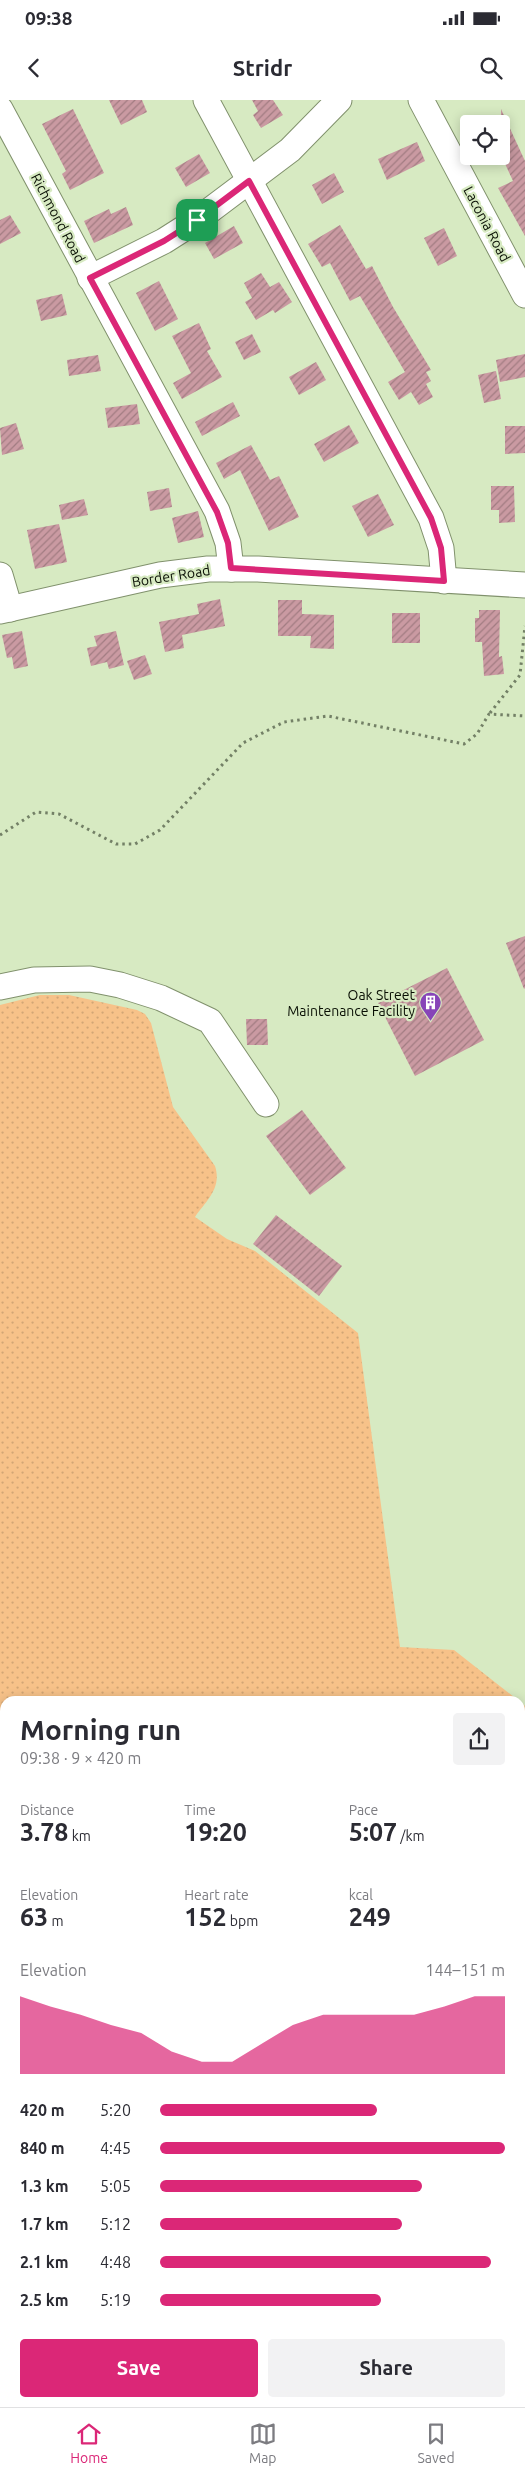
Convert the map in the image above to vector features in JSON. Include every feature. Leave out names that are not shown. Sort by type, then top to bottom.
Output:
[{"type":"street","points":[[206,100],[431,518],[441,548],[444,581]]},
{"type":"street","points":[[90,278],[164,241],[197,220],[304,138],[339,100]]},
{"type":"street","name":"Laconia Road","points":[[421,100],[525,295]]},
{"type":"street","name":"Richmond Road","points":[[0,109],[217,512],[228,543],[231,568]]},
{"type":"street","name":"Border Road","points":[[5,610],[160,575],[231,568],[525,585]]},
{"type":"street","points":[[0,575],[5,610]]},
{"type":"street","points":[[0,987],[34,980],[90,980],[120,985],[161,998],[210,1021],[266,1104]]},
{"type":"path","points":[[0,835],[36,812],[59,814],[116,844],[135,844],[160,830],[242,743],[284,722],[328,716],[464,744],[477,734],[489,714],[520,675],[525,626]]},
{"type":"path","points":[[489,714],[525,716]]},
{"type":"green space","points":[[40,995],[69,995],[137,1010],[145,1014],[151,1023],[173,1107],[215,1166],[217,1174],[217,1181],[212,1193],[195,1217],[227,1239],[255,1251],[358,1333],[400,1647],[454,1650],[513,1696],[0,1696],[0,1005]]},
{"type":"building","points":[[109,100],[142,100],[147,112],[121,125]]},
{"type":"building","points":[[252,100],[273,100],[283,115],[261,128],[253,115],[258,111]]},
{"type":"building","points":[[73,109],[104,173],[70,190],[62,174],[66,171],[42,124]]},
{"type":"building","points":[[510,128],[525,161],[525,236],[498,188],[513,181],[506,165],[510,165]]},
{"type":"building","points":[[417,142],[425,161],[387,180],[378,159]]},
{"type":"building","points":[[199,154],[210,173],[186,187],[175,168]]},
{"type":"building","points":[[334,173],[344,192],[322,204],[312,185]]},
{"type":"building","points":[[126,207],[133,225],[94,243],[84,221],[109,209],[111,214]]},
{"type":"building","points":[[10,215],[21,233],[0,244],[0,220]]},
{"type":"building","points":[[340,225],[366,269],[372,266],[393,307],[431,370],[426,372],[431,381],[426,384],[433,397],[419,405],[411,392],[399,400],[388,382],[405,372],[360,296],[350,301],[330,263],[322,267],[308,244]]},
{"type":"building","points":[[234,226],[243,243],[214,259],[205,243]]},
{"type":"building","points":[[444,228],[457,256],[438,266],[424,238]]},
{"type":"building","points":[[261,273],[270,287],[279,282],[292,302],[275,313],[273,310],[256,320],[245,302],[252,298],[244,283]]},
{"type":"building","points":[[159,281],[178,319],[155,331],[136,293]]},
{"type":"building","points":[[62,294],[67,315],[41,321],[36,300]]},
{"type":"building","points":[[199,323],[211,349],[207,351],[222,377],[182,399],[173,383],[191,373],[172,336]]},
{"type":"building","points":[[252,334],[261,352],[244,360],[235,342]]},
{"type":"building","points":[[525,354],[525,377],[500,382],[496,360]]},
{"type":"building","points":[[98,355],[101,371],[69,376],[67,360]]},
{"type":"building","points":[[316,362],[326,380],[299,395],[289,377]]},
{"type":"building","points":[[496,371],[501,399],[484,403],[478,375]]},
{"type":"building","points":[[233,402],[240,416],[202,436],[195,422]]},
{"type":"building","points":[[137,404],[140,424],[108,428],[105,408]]},
{"type":"building","points":[[16,423],[24,449],[2,455],[0,428]]},
{"type":"building","points":[[349,425],[359,443],[324,462],[314,444]]},
{"type":"building","points":[[505,426],[525,426],[525,453],[505,454]]},
{"type":"building","points":[[251,445],[270,480],[279,476],[299,517],[269,531],[240,470],[224,479],[216,463]]},
{"type":"building","points":[[491,486],[514,486],[515,522],[499,523],[499,510],[491,510]]},
{"type":"building","points":[[169,488],[172,507],[150,511],[147,492]]},
{"type":"building","points":[[378,494],[394,525],[368,537],[352,506]]},
{"type":"building","points":[[84,499],[88,515],[62,520],[59,505]]},
{"type":"building","points":[[198,511],[204,537],[178,543],[172,518]]},
{"type":"building","points":[[59,524],[67,562],[35,569],[27,530]]},
{"type":"building","points":[[220,599],[225,626],[182,635],[184,648],[165,652],[159,622],[199,614],[197,604]]},
{"type":"building","points":[[278,600],[302,600],[302,614],[334,615],[334,649],[310,648],[311,636],[278,636]]},
{"type":"building","points":[[479,610],[500,610],[499,657],[502,656],[504,674],[484,676],[482,642],[475,642],[475,618],[479,618]]},
{"type":"building","points":[[392,613],[420,613],[420,643],[392,643]]},
{"type":"building","points":[[22,631],[28,666],[14,669],[12,657],[7,658],[2,635]]},
{"type":"building","points":[[116,631],[124,665],[109,669],[107,662],[91,666],[87,648],[97,646],[94,636]]},
{"type":"building","points":[[145,655],[152,674],[134,680],[127,661]]},
{"type":"building","points":[[525,936],[525,988],[524,989],[506,943]]},
{"type":"building","name":"Oak Street Maintenance Facility","points":[[447,968],[484,1040],[415,1076],[378,1003]]},
{"type":"building","points":[[246,1019],[267,1019],[268,1045],[247,1045]]},
{"type":"building","points":[[302,1110],[346,1168],[310,1195],[266,1136]]},
{"type":"building","points":[[276,1215],[342,1266],[319,1296],[253,1244]]},
{"type":"place","name":"Oak Street Maintenance Facility","points":[[431,1022]]},
{"type":"route","points":[[249,181],[431,518],[438,534],[441,548],[444,581],[231,568],[228,543],[217,512],[90,278],[148,250],[197,220],[249,181]]}]
